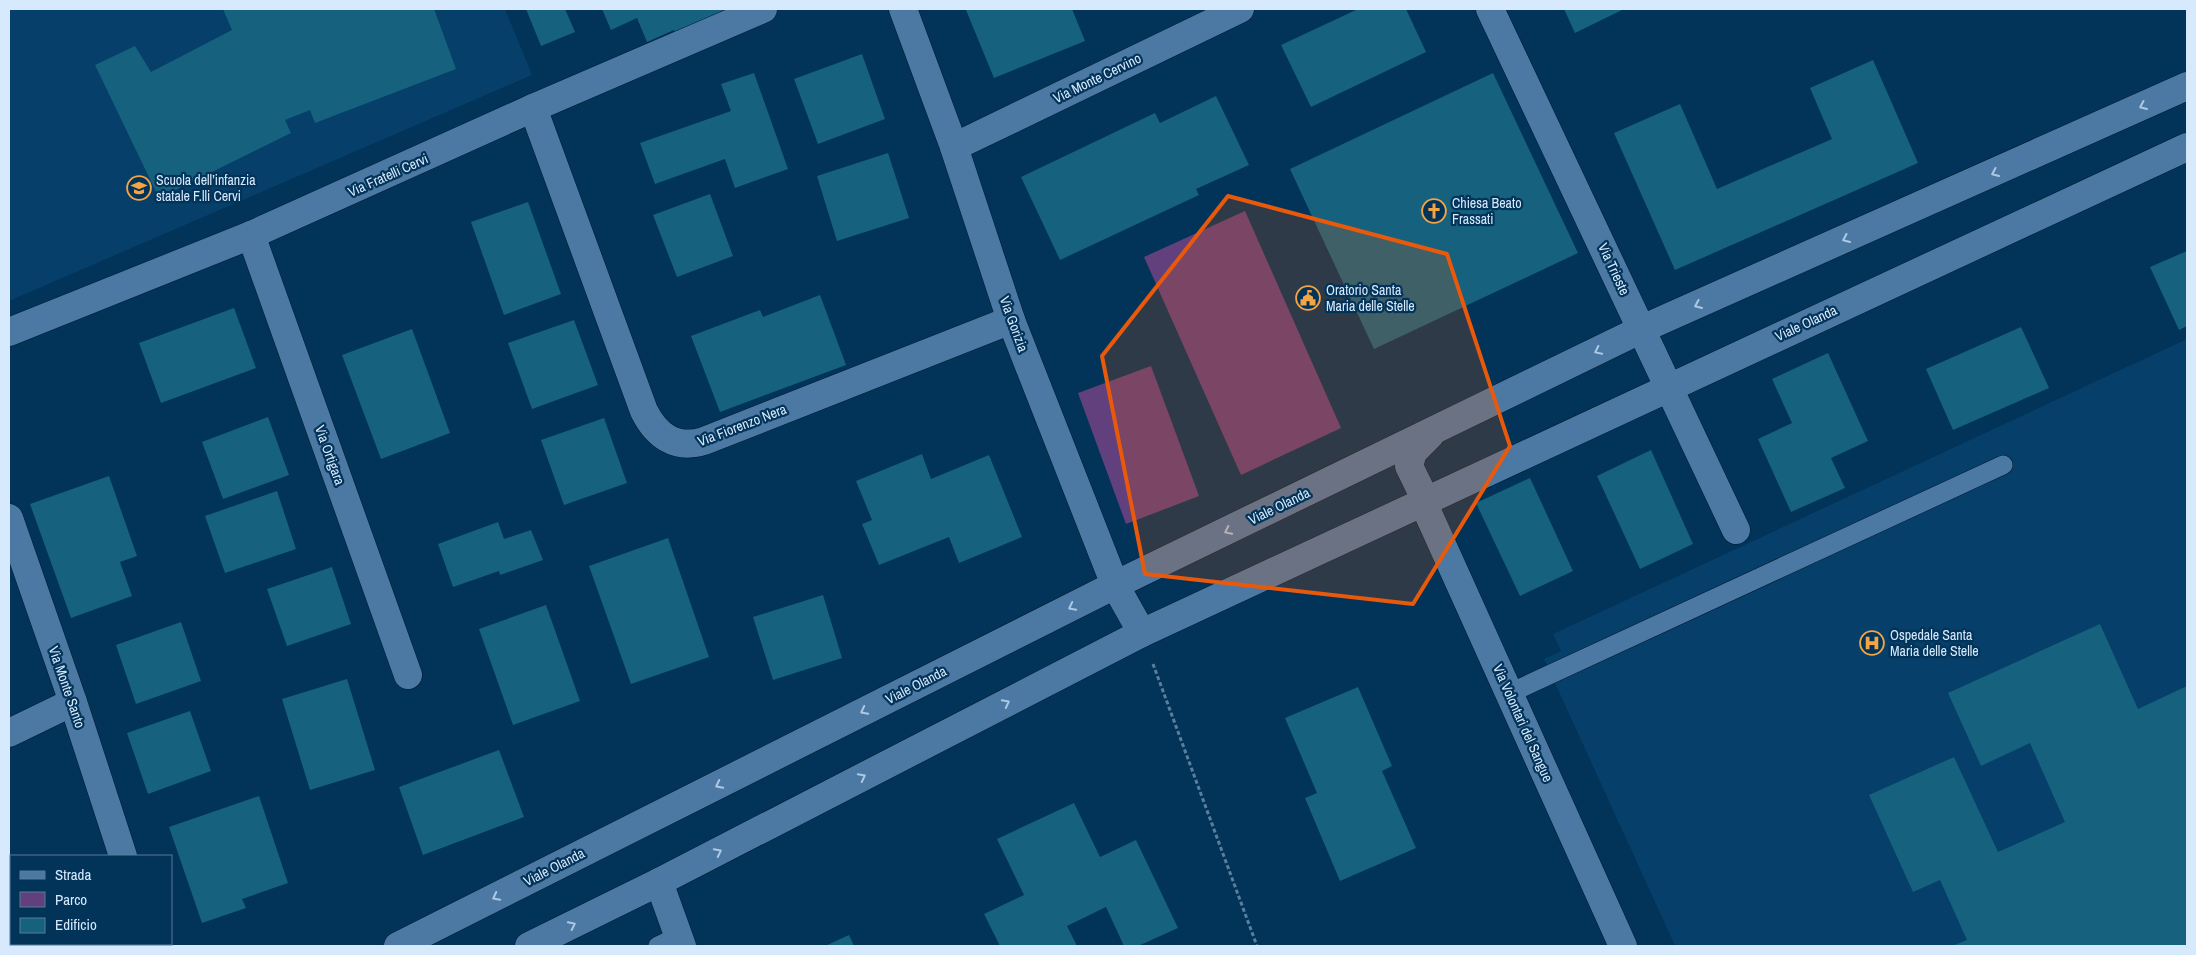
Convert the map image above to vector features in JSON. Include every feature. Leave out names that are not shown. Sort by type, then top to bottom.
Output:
[{"type":"street","name":"Via Fratelli Cervi","points":[[9,332],[250,236],[533,108],[763,9]]},
{"type":"street","name":"Via Gorizia","points":[[903,9],[954,147],[1011,320],[1115,585],[1142,633]]},
{"type":"street","name":"Via Monte Cervino","points":[[954,147],[1200,17],[1240,9]]},
{"type":"street","name":"Via Trieste","points":[[1490,9],[1736,530]]},
{"type":"street","name":"Viale Olanda","points":[[398,946],[1115,585],[1642,329],[2187,86]]},
{"type":"street","name":"Via Fiorenzo Nera","points":[[533,108],[644,411],[654,428],[670,441],[687,444],[704,441],[1011,320]]},
{"type":"street","name":"Viale Olanda","points":[[528,946],[659,882],[1142,633],[2187,147]]},
{"type":"street","name":"Via Ortigara","points":[[250,236],[408,675]]},
{"type":"street","name":"Viale Olanda","points":[[1425,500],[1409,466],[1410,459],[1419,445],[1437,429]]},
{"type":"street","name":"Via Volontari del Sangue","points":[[1425,500],[1427,511],[1623,946]]},
{"type":"street","name":"Via Monte Santo","points":[[9,518],[73,702],[123,855]]},
{"type":"street","points":[[9,733],[73,702]]},
{"type":"street","points":[[659,882],[672,943]]},
{"type":"lane","points":[[1510,693],[2003,464]]},
{"type":"path","points":[[1142,633],[1257,946]]},
{"type":"highlighted area","points":[[1228,196],[1447,254],[1510,446],[1413,604],[1145,574],[1102,356]]},
{"type":"shaded area","name":"Scuola dell’infanzia statale F.lli Cervi","points":[[9,9],[505,9],[532,75],[9,301]]},
{"type":"shaded area","name":"Ospedale Santa Maria delle Stelle","points":[[2187,339],[2187,946],[1675,946],[1544,659],[1561,651],[1553,634]]},
{"type":"green space","points":[[1245,211],[1341,428],[1241,475],[1144,257]]},
{"type":"green space","points":[[1151,366],[1199,496],[1126,524],[1078,393]]},
{"type":"building","points":[[223,9],[434,9],[456,69],[315,123],[310,110],[285,120],[291,133],[159,198],[95,65],[135,46],[151,72],[232,30]]},
{"type":"building","points":[[526,9],[565,9],[575,32],[541,46]]},
{"type":"building","points":[[602,9],[746,9],[677,38],[674,30],[647,42],[637,18],[611,30]]},
{"type":"building","points":[[1072,9],[1085,41],[994,78],[966,10]]},
{"type":"building","points":[[1358,9],[1406,9],[1426,52],[1311,107],[1281,45]]},
{"type":"building","points":[[1564,9],[1624,9],[1575,33]]},
{"type":"building","points":[[862,54],[885,119],[818,144],[794,79]]},
{"type":"building","points":[[1873,60],[1918,163],[1675,270],[1614,133],[1680,104],[1717,189],[1832,139],[1810,88]]},
{"type":"building","points":[[754,73],[788,169],[735,188],[725,159],[655,184],[640,143],[731,111],[721,84]]},
{"type":"building","name":"Chiesa Beato Frassati","points":[[1493,73],[1578,253],[1374,349],[1290,169]]},
{"type":"building","points":[[1216,96],[1249,165],[1196,189],[1199,195],[1060,260],[1021,177],[1155,113],[1160,123]]},
{"type":"building","points":[[888,153],[909,218],[837,241],[817,176]]},
{"type":"building","points":[[710,194],[733,256],[677,277],[653,215]]},
{"type":"building","points":[[528,202],[561,294],[504,315],[471,222]]},
{"type":"building","points":[[2187,251],[2187,326],[2179,330],[2150,267]]},
{"type":"building","points":[[820,295],[846,365],[720,412],[691,336],[760,310],[763,317]]},
{"type":"building","points":[[234,308],[256,368],[161,403],[139,343]]},
{"type":"building","points":[[574,320],[598,385],[532,409],[508,343]]},
{"type":"building","points":[[2021,327],[2049,388],[1953,430],[1926,369]]},
{"type":"building","points":[[412,329],[450,433],[381,459],[342,355]]},
{"type":"building","points":[[1828,353],[1868,441],[1831,458],[1845,488],[1791,512],[1758,439],[1792,423],[1772,379]]},
{"type":"building","points":[[268,417],[289,475],[223,499],[202,442]]},
{"type":"building","points":[[604,418],[627,483],[564,505],[541,440]]},
{"type":"building","points":[[1651,450],[1693,544],[1640,569],[1597,476]]},
{"type":"building","points":[[922,454],[931,479],[989,455],[1022,537],[959,563],[949,537],[879,565],[862,524],[872,520],[856,481]]},
{"type":"building","points":[[109,476],[137,556],[120,562],[132,596],[71,618],[30,504]]},
{"type":"building","points":[[1530,478],[1573,571],[1520,596],[1476,503]]},
{"type":"building","points":[[277,491],[296,549],[225,573],[205,516]]},
{"type":"building","points":[[498,522],[504,539],[531,530],[543,560],[500,575],[499,571],[453,587],[438,544]]},
{"type":"building","points":[[668,538],[709,657],[631,684],[589,566]]},
{"type":"building","points":[[332,567],[351,624],[287,646],[267,589]]},
{"type":"building","points":[[823,595],[842,658],[773,680],[753,617]]},
{"type":"building","points":[[546,605],[580,701],[513,725],[479,629]]},
{"type":"building","points":[[181,622],[201,681],[136,704],[116,645]]},
{"type":"building","points":[[2100,624],[2138,709],[2187,686],[2187,946],[1952,946],[1967,940],[1940,880],[1913,892],[1869,795],[1954,757],[1998,852],[2065,822],[2030,743],[1981,766],[1948,693]]},
{"type":"building","points":[[347,679],[375,770],[310,790],[282,699]]},
{"type":"building","points":[[1358,687],[1392,766],[1382,771],[1416,848],[1340,881],[1305,798],[1317,793],[1285,718]]},
{"type":"building","points":[[190,711],[211,771],[148,794],[127,733]]},
{"type":"building","points":[[499,750],[524,817],[423,855],[399,787]]},
{"type":"building","points":[[259,796],[288,883],[242,899],[246,908],[202,923],[169,827]]},
{"type":"building","points":[[1074,803],[1100,857],[1136,840],[1178,928],[1138,946],[1124,946],[1106,907],[1067,926],[1077,946],[1000,946],[984,914],[1024,895],[997,839]]},
{"type":"building","points":[[849,935],[854,946],[825,946]]},
{"type":"place","name":"Scuola dell’infanzia statale F.lli Cervi","points":[[139,188]]},
{"type":"place","name":"Chiesa Beato Frassati","points":[[1434,211]]},
{"type":"place","name":"Oratorio Santa Maria delle Stelle","points":[[1308,298]]},
{"type":"place","name":"Ospedale Santa Maria delle Stelle","points":[[1872,643]]}]
